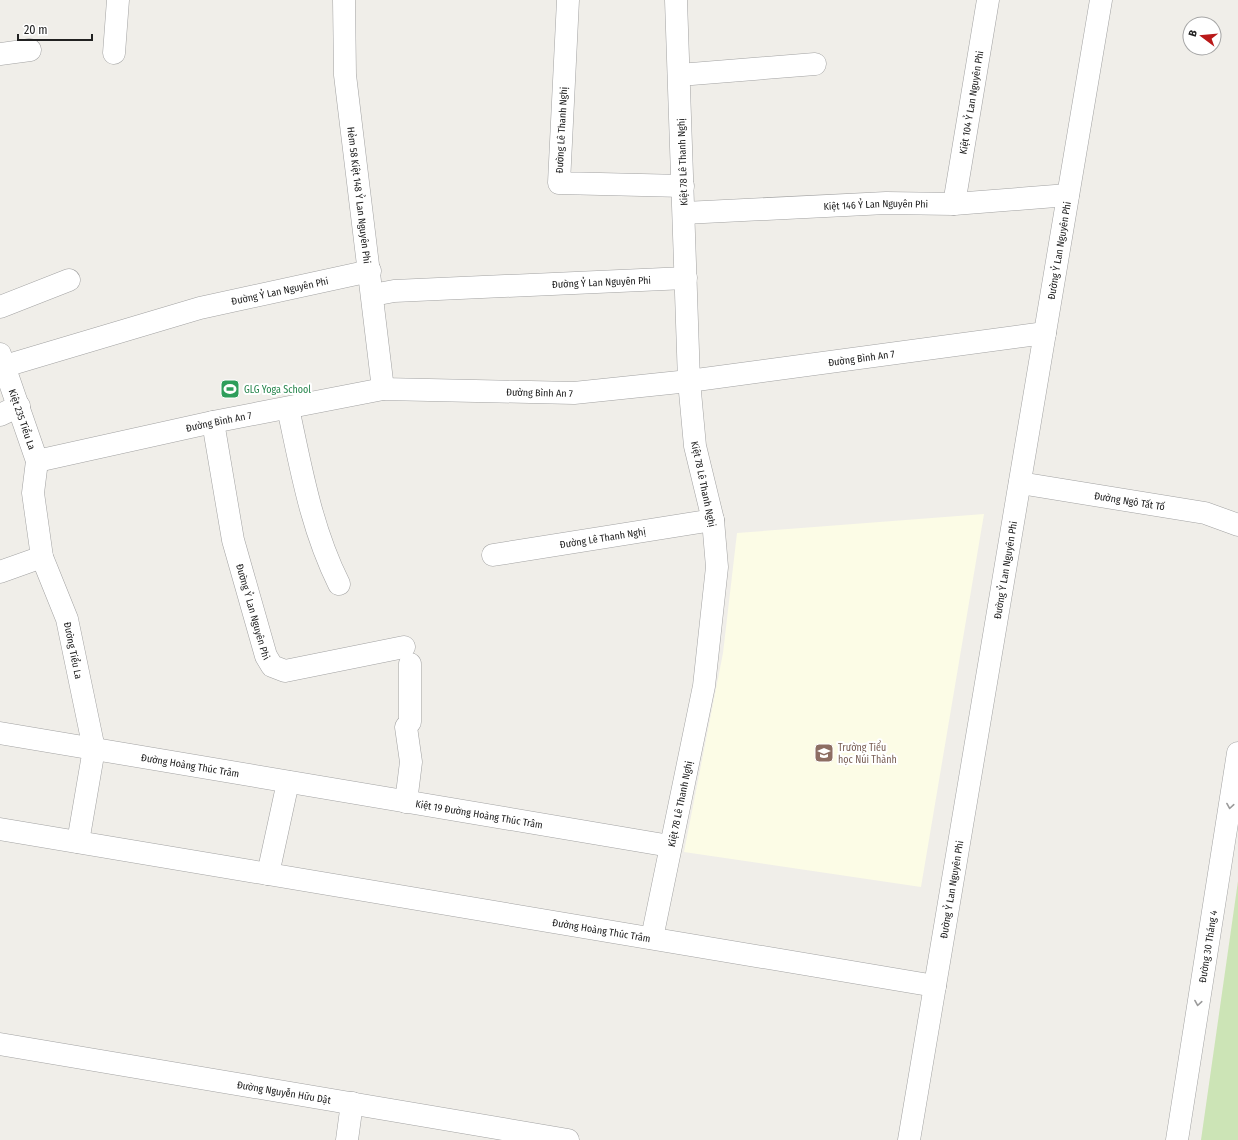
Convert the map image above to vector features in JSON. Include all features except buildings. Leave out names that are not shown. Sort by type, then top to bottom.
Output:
[{"type":"street","points":[[114,53],[118,0]]},
{"type":"street","name":"Hẻm 58 Kiệt 148 Ỷ Lan Nguyên Phi","points":[[344,0],[345,75],[373,295],[383,389]]},
{"type":"street","name":"Đường Lê Thanh Nghị","points":[[568,0],[559,183],[683,186]]},
{"type":"street","name":"Kiệt 78 Lê Thanh Nghị","points":[[652,938],[704,686],[717,567],[713,520],[695,446],[689,381],[676,0]]},
{"type":"street","name":"Kiệt 104 Ỷ Lan Nguyên Phi","points":[[954,204],[988,0]]},
{"type":"street","name":"Đường Ỷ Lan Nguyên Phi","points":[[909,1140],[1101,0]]},
{"type":"street","points":[[0,54],[30,50]]},
{"type":"street","points":[[679,75],[815,64]]},
{"type":"street","name":"Kiệt 146 Ỷ Lan Nguyên Phi","points":[[684,213],[886,203],[954,204],[1068,195]]},
{"type":"street","name":"Đường Ỷ Lan Nguyên Phi","points":[[2,360],[200,308],[370,271]]},
{"type":"street","name":"Đường Ỷ Lan Nguyên Phi","points":[[373,295],[394,291],[686,278]]},
{"type":"street","points":[[0,307],[69,280]]},
{"type":"street","name":"Đường Bình An 7","points":[[37,461],[213,422],[383,389],[574,393],[689,381],[1045,333]]},
{"type":"street","name":"Kiệt 235 Tiểu La","points":[[2,360],[9,410],[37,461]]},
{"type":"street","points":[[288,408],[315,527],[339,584]]},
{"type":"street","name":"Đường Ỷ Lan Nguyên Phi","points":[[213,422],[233,540],[266,656],[272,666],[284,671],[407,656],[410,722],[406,727],[411,762],[406,802]]},
{"type":"street","name":"Đường Tiểu La","points":[[37,461],[33,493],[42,557],[67,619],[94,749],[78,842]]},
{"type":"street","name":"Đường Ngô Tất Tố","points":[[1020,483],[1205,513],[1238,525]]},
{"type":"street","name":"Đường Lê Thanh Nghị","points":[[493,554],[713,520]]},
{"type":"street","points":[[0,572],[42,557]]},
{"type":"street","name":"Đường Hoàng Thúc Trâm","points":[[0,733],[288,782]]},
{"type":"street","name":"Đường 30 Tháng 4","points":[[1177,1140],[1238,753]]},
{"type":"street","points":[[268,874],[288,782]]},
{"type":"street","name":"Kiệt 19 Đường Hoàng Thúc Trâm","points":[[288,782],[670,846]]},
{"type":"street","name":"Đường Hoàng Thúc Trâm","points":[[0,829],[935,986]]},
{"type":"street","name":"Đường Nguyễn Hữu Dật","points":[[0,1044],[568,1140]]},
{"type":"street","points":[[347,1140],[352,1103]]},
{"type":"shaded area","name":"Trường Tiểu học Núi Thành","points":[[984,514],[921,887],[684,852],[723,653],[737,533]]},
{"type":"green space","points":[[1238,881],[1238,1140],[1201,1140]]},
{"type":"place","name":"GLG Yoga School","points":[[230,389]]},
{"type":"place","name":"Trường Tiểu học Núi Thành","points":[[824,753]]}]
